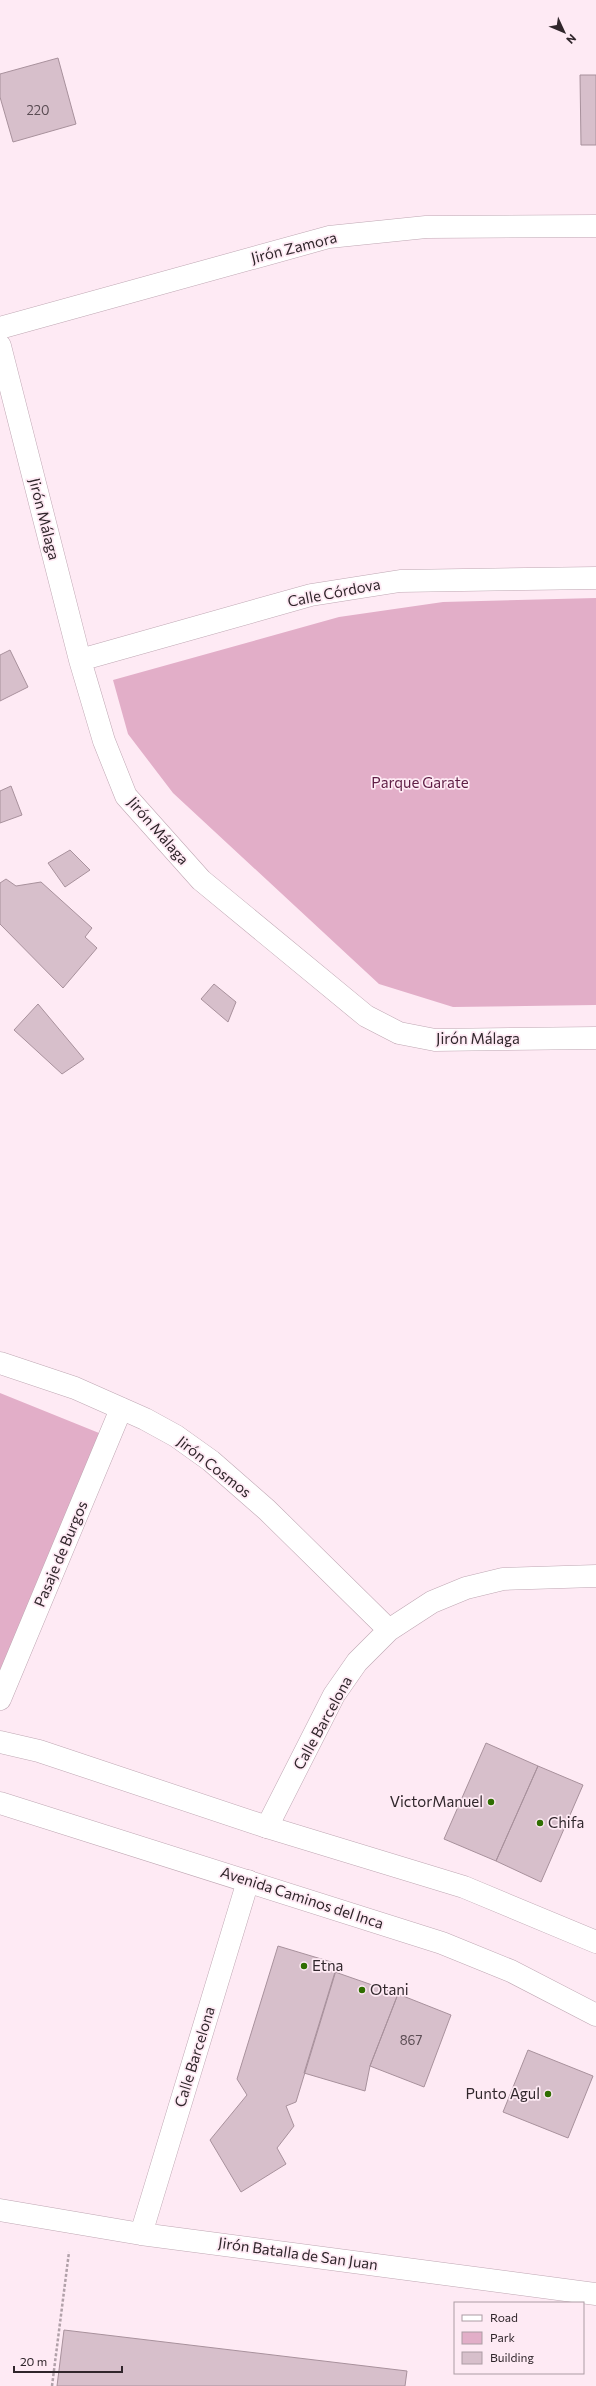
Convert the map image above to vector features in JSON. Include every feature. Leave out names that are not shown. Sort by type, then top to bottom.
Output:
[{"type":"street","name":"Jirón Zamora","points":[[0,328],[329,238],[426,227],[596,226]]},
{"type":"street","name":"Jirón Málaga","points":[[0,346],[80,660],[104,740],[126,796],[201,880],[366,1016],[398,1033],[435,1040],[596,1038]]},
{"type":"street","name":"Calle Córdova","points":[[80,660],[311,595],[386,583],[400,581],[596,578]]},
{"type":"street","name":"Jirón Cosmos","points":[[0,1363],[75,1388],[145,1419],[176,1436],[228,1475],[267,1510],[389,1630]]},
{"type":"street","name":"Pasaje de Burgos","points":[[0,1699],[121,1409]]},
{"type":"street","name":"Calle Barcelona","points":[[268,1828],[334,1695],[357,1662],[389,1630],[432,1602],[466,1588],[503,1579],[596,1576]]},
{"type":"street","points":[[0,1742],[38,1752],[268,1828],[464,1887],[596,1942]]},
{"type":"street","name":"Avenida Caminos del Inca","points":[[0,1803],[442,1943],[511,1972],[596,2015]]},
{"type":"street","name":"Calle Barcelona","points":[[141,2234],[248,1881]]},
{"type":"street","name":"Jirón Batalla de San Juan","points":[[0,2210],[141,2234],[596,2294]]},
{"type":"path","points":[[52,2386],[73,2222]]},
{"type":"green space","name":"Parque Garate","points":[[596,598],[596,1005],[453,1007],[379,984],[173,793],[128,734],[113,680],[339,617],[443,602]]},
{"type":"green space","points":[[0,1393],[104,1435],[0,1683]]},
{"type":"building","points":[[58,58],[76,124],[13,142],[0,97],[0,74]]},
{"type":"building","points":[[580,75],[596,75],[596,145],[581,145]]},
{"type":"building","points":[[10,650],[28,687],[0,701],[0,655]]},
{"type":"building","points":[[11,786],[22,815],[0,823],[0,791]]},
{"type":"building","points":[[70,850],[90,870],[65,887],[48,863]]},
{"type":"building","points":[[6,879],[16,886],[41,882],[92,928],[85,937],[97,948],[63,988],[0,924],[0,883]]},
{"type":"building","points":[[214,984],[236,1002],[228,1022],[201,999]]},
{"type":"building","points":[[38,1004],[84,1059],[62,1074],[14,1030]]},
{"type":"building","name":"VictorManuel","points":[[486,1743],[538,1766],[496,1861],[444,1839]]},
{"type":"building","name":"Chifa","points":[[538,1766],[583,1785],[541,1882],[496,1861]]},
{"type":"building","points":[[278,1946],[338,1964],[296,2102],[286,2106],[294,2126],[277,2148],[286,2164],[241,2192],[210,2140],[247,2095],[237,2079]]},
{"type":"building","points":[[335,1972],[398,1994],[370,2066],[365,2091],[304,2073]]},
{"type":"building","points":[[398,1994],[451,2015],[424,2087],[370,2066]]},
{"type":"building","name":"Punto Agul","points":[[528,2050],[593,2076],[568,2138],[503,2112]]},
{"type":"building","points":[[64,2330],[407,2371],[405,2386],[57,2386]]},
{"type":"place","name":"VictorManuel","points":[[491,1802]]},
{"type":"place","name":"Chifa","points":[[540,1823]]},
{"type":"place","name":"Etna","points":[[304,1966]]},
{"type":"place","name":"Otani","points":[[362,1990]]},
{"type":"place","name":"Punto Agul","points":[[548,2094]]}]
